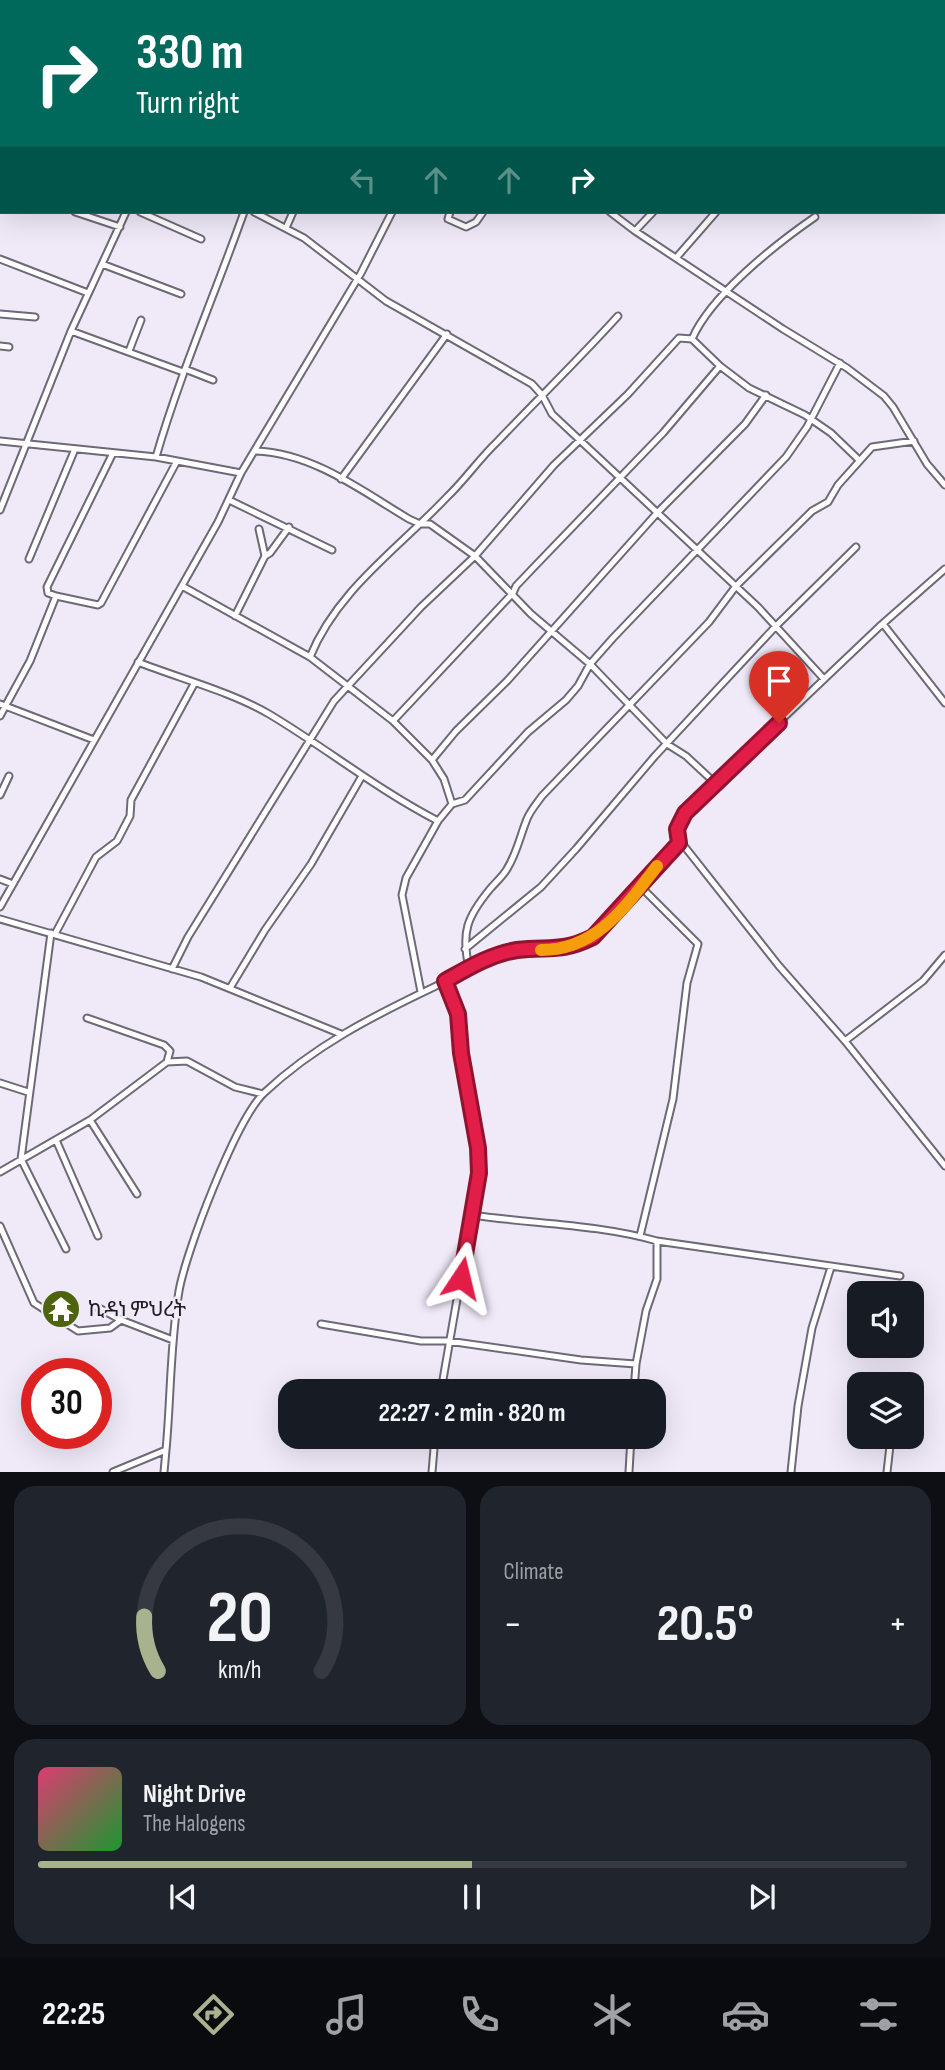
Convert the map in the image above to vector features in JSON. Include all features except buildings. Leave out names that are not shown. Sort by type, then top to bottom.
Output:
[{"type":"street","points":[[81,214],[120,227]]},
{"type":"street","points":[[0,509],[71,331],[125,214]]},
{"type":"street","points":[[145,214],[201,239]]},
{"type":"street","points":[[156,457],[184,371],[243,214]]},
{"type":"street","points":[[258,214],[328,254],[386,301],[524,378],[542,395],[552,414],[736,586],[824,679]]},
{"type":"street","points":[[286,228],[292,214]]},
{"type":"street","points":[[0,907],[182,586],[241,473],[358,278],[391,214]]},
{"type":"street","points":[[449,214],[447,219],[450,222],[466,227],[477,222],[482,214]]},
{"type":"street","points":[[613,214],[783,329],[840,363],[884,396],[927,464],[945,485]]},
{"type":"street","points":[[635,231],[651,214]]},
{"type":"street","points":[[676,258],[714,214]]},
{"type":"street","points":[[692,339],[726,290],[786,237],[815,217]]},
{"type":"street","points":[[0,259],[88,293]]},
{"type":"street","points":[[102,264],[181,293]]},
{"type":"street","points":[[0,314],[36,317]]},
{"type":"street","points":[[310,657],[319,634],[338,607],[448,497],[618,316]]},
{"type":"street","points":[[129,351],[141,320]]},
{"type":"street","points":[[71,331],[213,380]]},
{"type":"street","points":[[341,479],[447,334]]},
{"type":"street","points":[[172,969],[188,937],[334,701],[421,607],[475,556],[527,495],[579,440],[628,394],[679,338],[692,339],[720,366],[749,388],[812,419],[859,460]]},
{"type":"street","points":[[0,346],[9,347]]},
{"type":"street","points":[[421,992],[402,895],[406,877],[438,821],[452,804],[465,800],[528,732],[566,700],[578,686],[590,664],[786,457],[812,419],[840,363]]},
{"type":"street","points":[[393,722],[513,593],[516,586],[663,433],[720,366]]},
{"type":"street","points":[[432,760],[658,512],[745,424],[766,395]]},
{"type":"street","points":[[469,968],[465,949],[468,921],[474,909],[506,872],[518,848],[527,817],[542,796],[709,622],[736,586],[813,511],[828,502],[859,460],[874,446],[914,440]]},
{"type":"street","points":[[0,441],[156,457],[241,473]]},
{"type":"street","points":[[29,559],[75,449]]},
{"type":"street","points":[[256,451],[280,452],[313,464],[420,524],[430,524],[475,556],[550,631],[590,664],[667,744],[686,756],[715,783]]},
{"type":"street","points":[[113,453],[47,587],[48,593],[98,605],[101,603],[177,461]]},
{"type":"street","points":[[229,500],[332,550]]},
{"type":"street","points":[[235,616],[265,556],[289,527]]},
{"type":"street","points":[[259,529],[265,556]]},
{"type":"street","points":[[465,949],[541,887],[776,626],[856,547]]},
{"type":"street","points":[[945,569],[715,783],[681,818],[677,829],[679,843],[706,871],[779,966],[845,1041],[945,1166]]},
{"type":"street","points":[[182,586],[310,657],[393,722],[432,760],[444,779],[452,804]]},
{"type":"street","points":[[0,716],[3,705],[30,661],[56,596]]},
{"type":"street","points":[[883,624],[945,703]]},
{"type":"street","points":[[138,662],[267,713],[362,776],[438,821]]},
{"type":"street","points":[[66,1248],[21,1159],[28,1092],[53,933],[96,857],[117,841],[130,816],[131,800],[194,684]]},
{"type":"street","points":[[3,705],[93,740]]},
{"type":"street","points":[[0,795],[9,776]]},
{"type":"street","points":[[230,988],[265,930],[311,864],[362,776]]},
{"type":"street","points":[[164,1472],[179,1289],[195,1234],[244,1123],[263,1094],[306,1057],[342,1034],[480,962],[514,950],[557,950],[585,941],[599,932],[679,843]]},
{"type":"street","points":[[0,879],[13,884]]},
{"type":"street","points":[[640,887],[698,944],[687,983],[673,1099],[640,1236]]},
{"type":"street","points":[[0,919],[230,988],[342,1034]]},
{"type":"street","points":[[845,1041],[923,981],[945,955]]},
{"type":"street","points":[[443,1379],[479,1173],[478,1148],[461,1053],[458,1014],[445,981]]},
{"type":"street","points":[[87,1018],[164,1045],[170,1051],[167,1062]]},
{"type":"street","points":[[0,1172],[90,1119],[167,1062],[187,1061],[236,1087],[263,1094]]},
{"type":"street","points":[[0,1083],[28,1092]]},
{"type":"street","points":[[90,1119],[137,1194]]},
{"type":"street","points":[[56,1140],[98,1236]]},
{"type":"street","points":[[472,1215],[640,1236],[657,1241],[900,1276]]},
{"type":"street","points":[[0,1226],[34,1303],[78,1331],[110,1328],[121,1320]]},
{"type":"street","points":[[635,1379],[646,1311],[657,1279],[657,1241]]},
{"type":"street","points":[[791,1472],[798,1406],[812,1328],[831,1267]]},
{"type":"street","points":[[97,1307],[121,1320],[173,1340]]},
{"type":"street","points":[[321,1324],[421,1340],[448,1341],[581,1360],[636,1364]]},
{"type":"street","points":[[432,1472],[434,1449]]},
{"type":"street","points":[[629,1472],[630,1449]]},
{"type":"street","points":[[887,1472],[890,1449]]},
{"type":"street","points":[[113,1472],[166,1450]]},
{"type":"slow traffic","points":[[541,950],[557,950],[593,937],[657,866]]},
{"type":"place","name":"ኪዳነ ምህረት","points":[[61,1309]]},
{"type":"route","points":[[461,1278],[479,1173],[478,1148],[461,1053],[461,1028],[445,981],[480,962],[514,950],[557,950],[593,937],[679,843],[677,829],[685,813],[779,723]]}]
